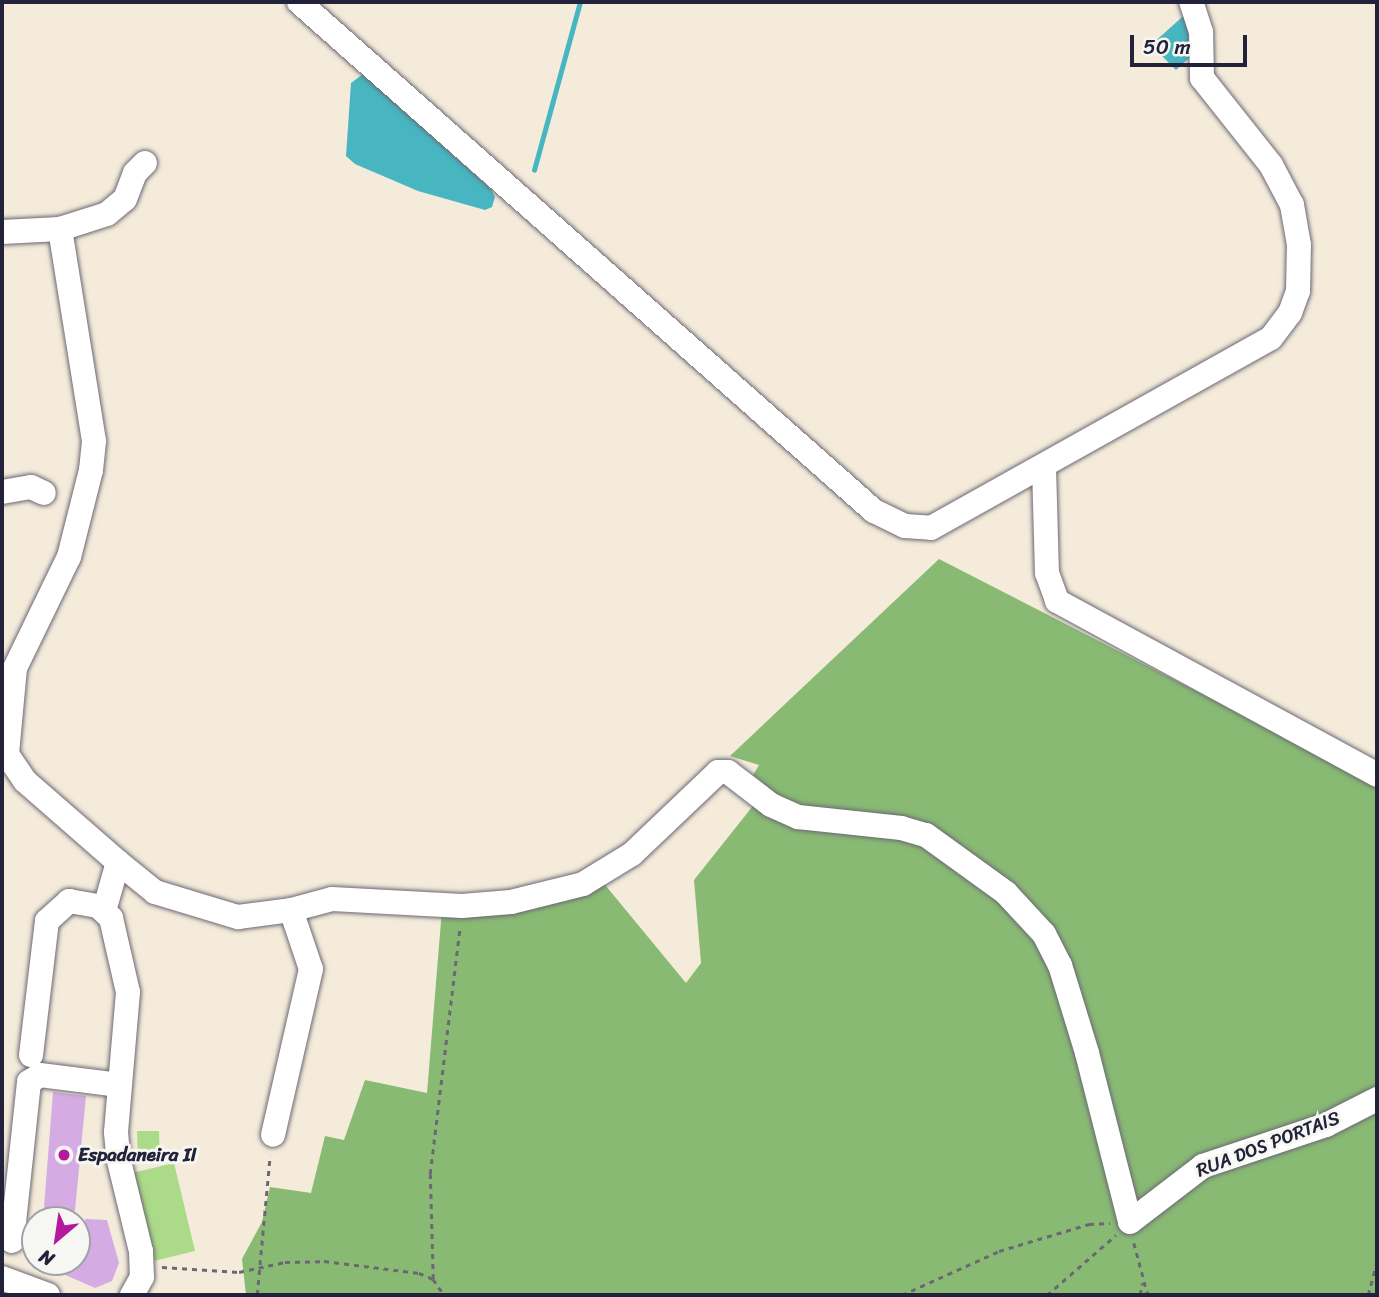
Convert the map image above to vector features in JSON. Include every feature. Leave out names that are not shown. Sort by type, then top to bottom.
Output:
[{"type":"street","points":[[299,2],[874,511],[905,526],[931,528],[1045,467],[1271,338],[1290,313],[1298,291],[1299,244],[1292,205],[1271,165],[1202,78],[1201,32],[1191,2]]},
{"type":"street","points":[[2,232],[60,229],[107,214],[125,200],[135,173],[145,163]]},
{"type":"street","points":[[60,229],[94,441],[84,510],[69,557],[15,667],[4,751],[25,781],[155,892],[239,917],[291,911],[332,899],[462,906],[550,893],[607,872],[718,772],[741,778],[771,805],[798,817],[926,835],[1006,893],[1044,934],[1060,965],[1087,1053],[1130,1222]]},
{"type":"street","points":[[1045,467],[1047,573],[1056,601],[1377,775]]},
{"type":"street","points":[[2,492],[31,486],[44,493]]},
{"type":"street","points":[[104,911],[118,862]]},
{"type":"street","points":[[31,1055],[47,920],[69,901],[104,911],[111,918],[128,992],[118,1084],[118,1157],[142,1268],[132,1295]]},
{"type":"street","points":[[273,1135],[311,969],[291,911]]},
{"type":"street","points":[[12,1241],[29,1082],[40,1075],[118,1084]]},
{"type":"street","name":"RUA DOS PORTAIS","points":[[1130,1222],[1203,1166],[1326,1125],[1377,1099]]},
{"type":"street","points":[[2,1278],[48,1295]]},
{"type":"path","points":[[443,1295],[433,1279],[430,1162],[462,906]]},
{"type":"path","points":[[257,1295],[273,1135]]},
{"type":"path","points":[[1130,1222],[1148,1295]]},
{"type":"path","points":[[902,1295],[999,1251],[1089,1224],[1130,1222]]},
{"type":"path","points":[[1047,1295],[1130,1222]]},
{"type":"path","points":[[142,1268],[259,1269],[285,1262],[324,1261],[419,1273],[433,1279]]},
{"type":"path","points":[[1368,1295],[1377,1262]]},
{"type":"path","points":[[1140,1295],[1142,1279]]},
{"type":"green space","points":[[939,559],[1377,784],[1377,1295],[246,1295],[242,1259],[262,1222],[270,1187],[311,1193],[325,1136],[344,1140],[365,1080],[427,1093],[442,909],[601,880],[686,983],[701,963],[694,880],[768,787],[753,775],[759,765],[730,756]]},
{"type":"green space","points":[[137,1131],[159,1131],[160,1159],[138,1160]]},
{"type":"green space","points":[[174,1163],[195,1251],[154,1261],[132,1173]]},
{"type":"water","points":[[1190,10],[1198,50],[1176,70],[1151,45]]},
{"type":"water","points":[[363,74],[491,189],[495,197],[492,207],[485,210],[418,191],[355,164],[346,156],[351,83]]},
{"type":"building","name":"Espadaneira II","points":[[53,1092],[86,1096],[75,1206],[44,1206]]},
{"type":"building","points":[[91,1219],[107,1220],[119,1263],[112,1281],[95,1288],[68,1276],[91,1276]]},
{"type":"waterway","points":[[534,170],[580,2]]},
{"type":"place","name":"Espadaneira II","points":[[64,1155]]}]
